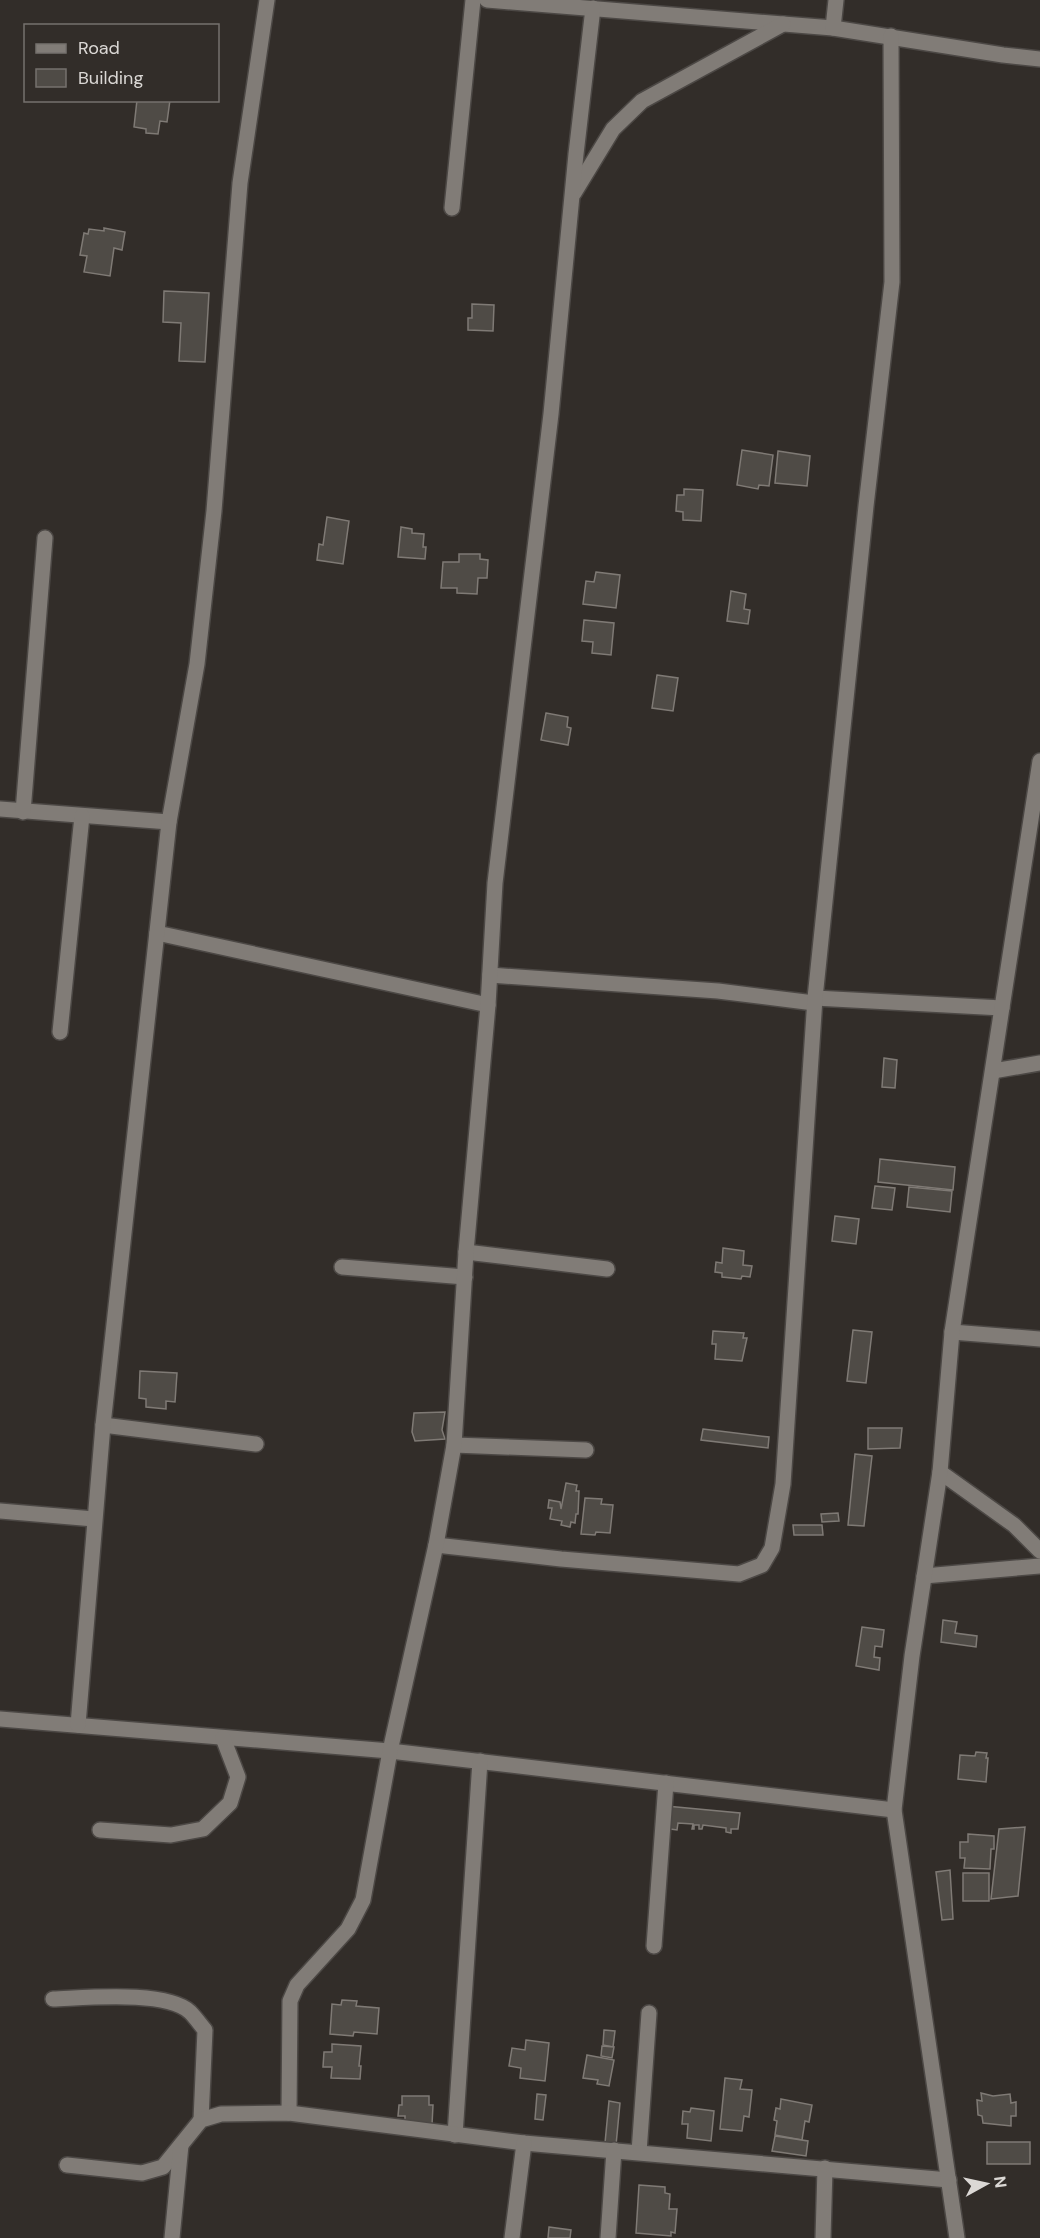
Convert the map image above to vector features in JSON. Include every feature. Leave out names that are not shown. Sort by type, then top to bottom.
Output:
[{"type":"street","points":[[78,1725],[103,1425],[169,822],[197,664],[214,499],[240,183],[267,0]]},
{"type":"street","points":[[452,207],[473,0]]},
{"type":"street","points":[[487,0],[833,28],[1040,59]]},
{"type":"street","points":[[833,28],[836,0]]},
{"type":"street","points":[[289,2113],[290,2001],[297,1985],[348,1929],[363,1900],[390,1751],[436,1545],[454,1445],[466,1252],[488,1005],[495,883],[551,414],[593,8]]},
{"type":"street","points":[[572,196],[613,129],[642,100],[783,24]]},
{"type":"street","points":[[436,1545],[561,1559],[739,1574],[762,1565],[772,1548],[783,1484],[815,1000],[866,506],[892,282],[891,36]]},
{"type":"street","points":[[23,812],[45,538]]},
{"type":"street","points":[[957,2238],[894,1810],[924,1576],[940,1472],[952,1332],[1040,761]]},
{"type":"street","points":[[0,809],[169,822]]},
{"type":"street","points":[[60,1032],[82,816]]},
{"type":"street","points":[[157,933],[488,1005]]},
{"type":"street","points":[[490,975],[815,1000],[1002,1008]]},
{"type":"street","points":[[993,1071],[1040,1064]]},
{"type":"street","points":[[466,1252],[607,1269]]},
{"type":"street","points":[[342,1267],[465,1277]]},
{"type":"street","points":[[952,1332],[1040,1339]]},
{"type":"street","points":[[103,1425],[256,1444]]},
{"type":"street","points":[[454,1445],[586,1450]]},
{"type":"street","points":[[940,1472],[1014,1525],[1040,1551]]},
{"type":"street","points":[[0,1511],[94,1519]]},
{"type":"street","points":[[924,1576],[1040,1566]]},
{"type":"street","points":[[0,1719],[390,1751],[894,1810]]},
{"type":"street","points":[[100,1830],[171,1835],[203,1829],[230,1803],[238,1777],[223,1738]]},
{"type":"street","points":[[454,2135],[480,1761]]},
{"type":"street","points":[[654,1946],[666,1783]]},
{"type":"street","points":[[53,1999],[142,1997],[174,2003],[189,2011],[205,2030],[201,2120]]},
{"type":"street","points":[[639,2152],[649,2013]]},
{"type":"street","points":[[67,2165],[142,2172],[163,2167],[201,2120],[221,2114],[289,2113],[524,2143],[949,2180]]},
{"type":"street","points":[[172,2238],[182,2142]]},
{"type":"street","points":[[512,2238],[524,2143]]},
{"type":"street","points":[[608,2238],[614,2150]]},
{"type":"street","points":[[824,2238],[825,2168]]},
{"type":"building","points":[[137,102],[170,102],[167,122],[160,121],[158,134],[146,133],[146,129],[134,127]]},
{"type":"building","points":[[104,228],[125,232],[122,250],[114,248],[110,276],[84,272],[87,256],[80,255],[84,233],[88,234],[89,229],[104,231]]},
{"type":"building","points":[[164,291],[209,293],[205,362],[179,361],[181,323],[163,322]]},
{"type":"building","points":[[472,304],[494,305],[493,331],[468,330],[468,318],[472,318]]},
{"type":"building","points":[[742,450],[773,455],[769,486],[759,485],[758,489],[737,485]]},
{"type":"building","points":[[778,451],[810,456],[807,486],[775,483]]},
{"type":"building","points":[[684,489],[703,490],[701,521],[683,520],[683,512],[676,511],[677,495],[684,495]]},
{"type":"building","points":[[327,517],[349,521],[343,564],[317,560],[319,544],[323,545]]},
{"type":"building","points":[[401,527],[412,529],[412,533],[424,534],[425,559],[398,557]]},
{"type":"building","points":[[459,554],[480,554],[480,559],[488,560],[487,578],[478,578],[477,594],[457,593],[457,588],[441,588],[443,562],[459,562]]},
{"type":"building","points":[[596,572],[620,575],[616,608],[583,604],[586,581],[594,582]]},
{"type":"building","points":[[731,591],[746,594],[744,609],[750,610],[748,624],[727,621]]},
{"type":"building","points":[[584,620],[614,623],[611,655],[592,653],[593,642],[582,641]]},
{"type":"building","points":[[657,675],[678,678],[673,711],[652,708]]},
{"type":"building","points":[[546,713],[568,717],[567,727],[571,728],[568,745],[541,740]]},
{"type":"building","points":[[884,1058],[897,1060],[895,1088],[882,1087]]},
{"type":"building","points":[[880,1159],[955,1167],[953,1190],[878,1182]]},
{"type":"building","points":[[875,1186],[895,1188],[892,1210],[872,1208]]},
{"type":"building","points":[[909,1187],[952,1191],[950,1212],[907,1207]]},
{"type":"building","points":[[835,1216],[859,1219],[856,1244],[832,1241]]},
{"type":"building","points":[[723,1248],[744,1251],[743,1265],[752,1266],[750,1277],[742,1276],[741,1279],[722,1277],[722,1273],[715,1272],[716,1262],[722,1263]]},
{"type":"building","points":[[853,1330],[872,1332],[866,1383],[847,1381]]},
{"type":"building","points":[[713,1331],[744,1333],[743,1338],[747,1338],[742,1361],[715,1359],[716,1344],[712,1344]]},
{"type":"building","points":[[140,1371],[177,1373],[175,1402],[166,1401],[166,1409],[146,1407],[146,1399],[139,1398]]},
{"type":"building","points":[[445,1412],[442,1430],[445,1439],[415,1441],[412,1432],[414,1413]]},
{"type":"building","points":[[868,1428],[902,1428],[900,1448],[868,1449]]},
{"type":"building","points":[[703,1429],[769,1437],[768,1448],[701,1440]]},
{"type":"building","points":[[855,1454],[872,1456],[864,1526],[848,1525]]},
{"type":"building","points":[[566,1483],[577,1485],[576,1491],[579,1491],[578,1514],[576,1514],[575,1523],[571,1522],[570,1527],[561,1525],[562,1521],[550,1519],[552,1508],[548,1508],[549,1500],[560,1502],[561,1509]]},
{"type":"building","points":[[585,1498],[602,1499],[601,1504],[613,1505],[610,1533],[581,1534]]},
{"type":"building","points":[[838,1513],[839,1521],[822,1522],[821,1514]]},
{"type":"building","points":[[793,1525],[822,1525],[823,1535],[794,1535]]},
{"type":"building","points":[[943,1620],[957,1622],[955,1633],[977,1636],[976,1647],[941,1642]]},
{"type":"building","points":[[862,1627],[884,1630],[882,1647],[875,1646],[874,1657],[880,1658],[879,1670],[856,1666]]},
{"type":"building","points":[[976,1752],[987,1753],[986,1782],[958,1779],[960,1755],[975,1756]]},
{"type":"building","points":[[666,1806],[740,1813],[738,1829],[731,1829],[731,1833],[726,1832],[726,1828],[703,1825],[702,1829],[699,1829],[699,1825],[694,1825],[692,1829],[693,1824],[678,1823],[677,1830],[663,1828]]},
{"type":"building","points":[[1025,1827],[1018,1896],[991,1899],[999,1829]]},
{"type":"building","points":[[968,1834],[994,1836],[990,1869],[964,1868],[965,1858],[960,1858],[960,1842],[968,1842]]},
{"type":"building","points":[[950,1870],[953,1919],[942,1920],[936,1872]]},
{"type":"building","points":[[963,1873],[989,1873],[989,1901],[963,1901]]},
{"type":"building","points":[[342,2000],[357,2001],[356,2006],[379,2008],[377,2034],[354,2032],[353,2036],[330,2034],[332,2004],[341,2005]]},
{"type":"building","points":[[604,2030],[615,2031],[613,2047],[603,2045]]},
{"type":"building","points":[[526,2040],[549,2043],[545,2081],[520,2078],[521,2068],[509,2066],[512,2048],[525,2050]]},
{"type":"building","points":[[332,2044],[361,2046],[360,2079],[331,2078],[332,2067],[323,2067],[324,2052],[332,2052]]},
{"type":"building","points":[[602,2046],[614,2047],[612,2058],[601,2056]]},
{"type":"building","points":[[587,2055],[614,2060],[609,2086],[597,2084],[598,2080],[583,2078]]},
{"type":"building","points":[[725,2078],[742,2080],[740,2089],[752,2090],[749,2117],[744,2116],[742,2131],[720,2129]]},
{"type":"building","points":[[981,2093],[993,2096],[1010,2094],[1011,2103],[1016,2102],[1016,2116],[1011,2116],[1011,2126],[983,2123],[982,2116],[978,2115],[977,2100],[982,2101]]},
{"type":"building","points":[[537,2094],[546,2095],[543,2120],[535,2119]]},
{"type":"building","points":[[402,2096],[429,2096],[429,2105],[433,2105],[432,2125],[405,2124],[405,2116],[398,2116]]},
{"type":"building","points":[[781,2099],[812,2105],[809,2122],[805,2121],[802,2140],[775,2135],[776,2108],[780,2109]]},
{"type":"building","points":[[609,2101],[620,2103],[616,2145],[605,2143]]},
{"type":"building","points":[[691,2108],[714,2111],[711,2141],[687,2138],[688,2124],[682,2124],[683,2111],[690,2112]]},
{"type":"building","points":[[775,2136],[808,2141],[806,2156],[772,2151]]},
{"type":"building","points":[[987,2142],[1030,2142],[1030,2164],[987,2164]]},
{"type":"building","points":[[639,2185],[665,2187],[665,2193],[670,2194],[669,2209],[677,2209],[675,2233],[671,2232],[671,2236],[636,2233]]},
{"type":"building","points":[[549,2227],[571,2230],[570,2238],[548,2238]]}]
